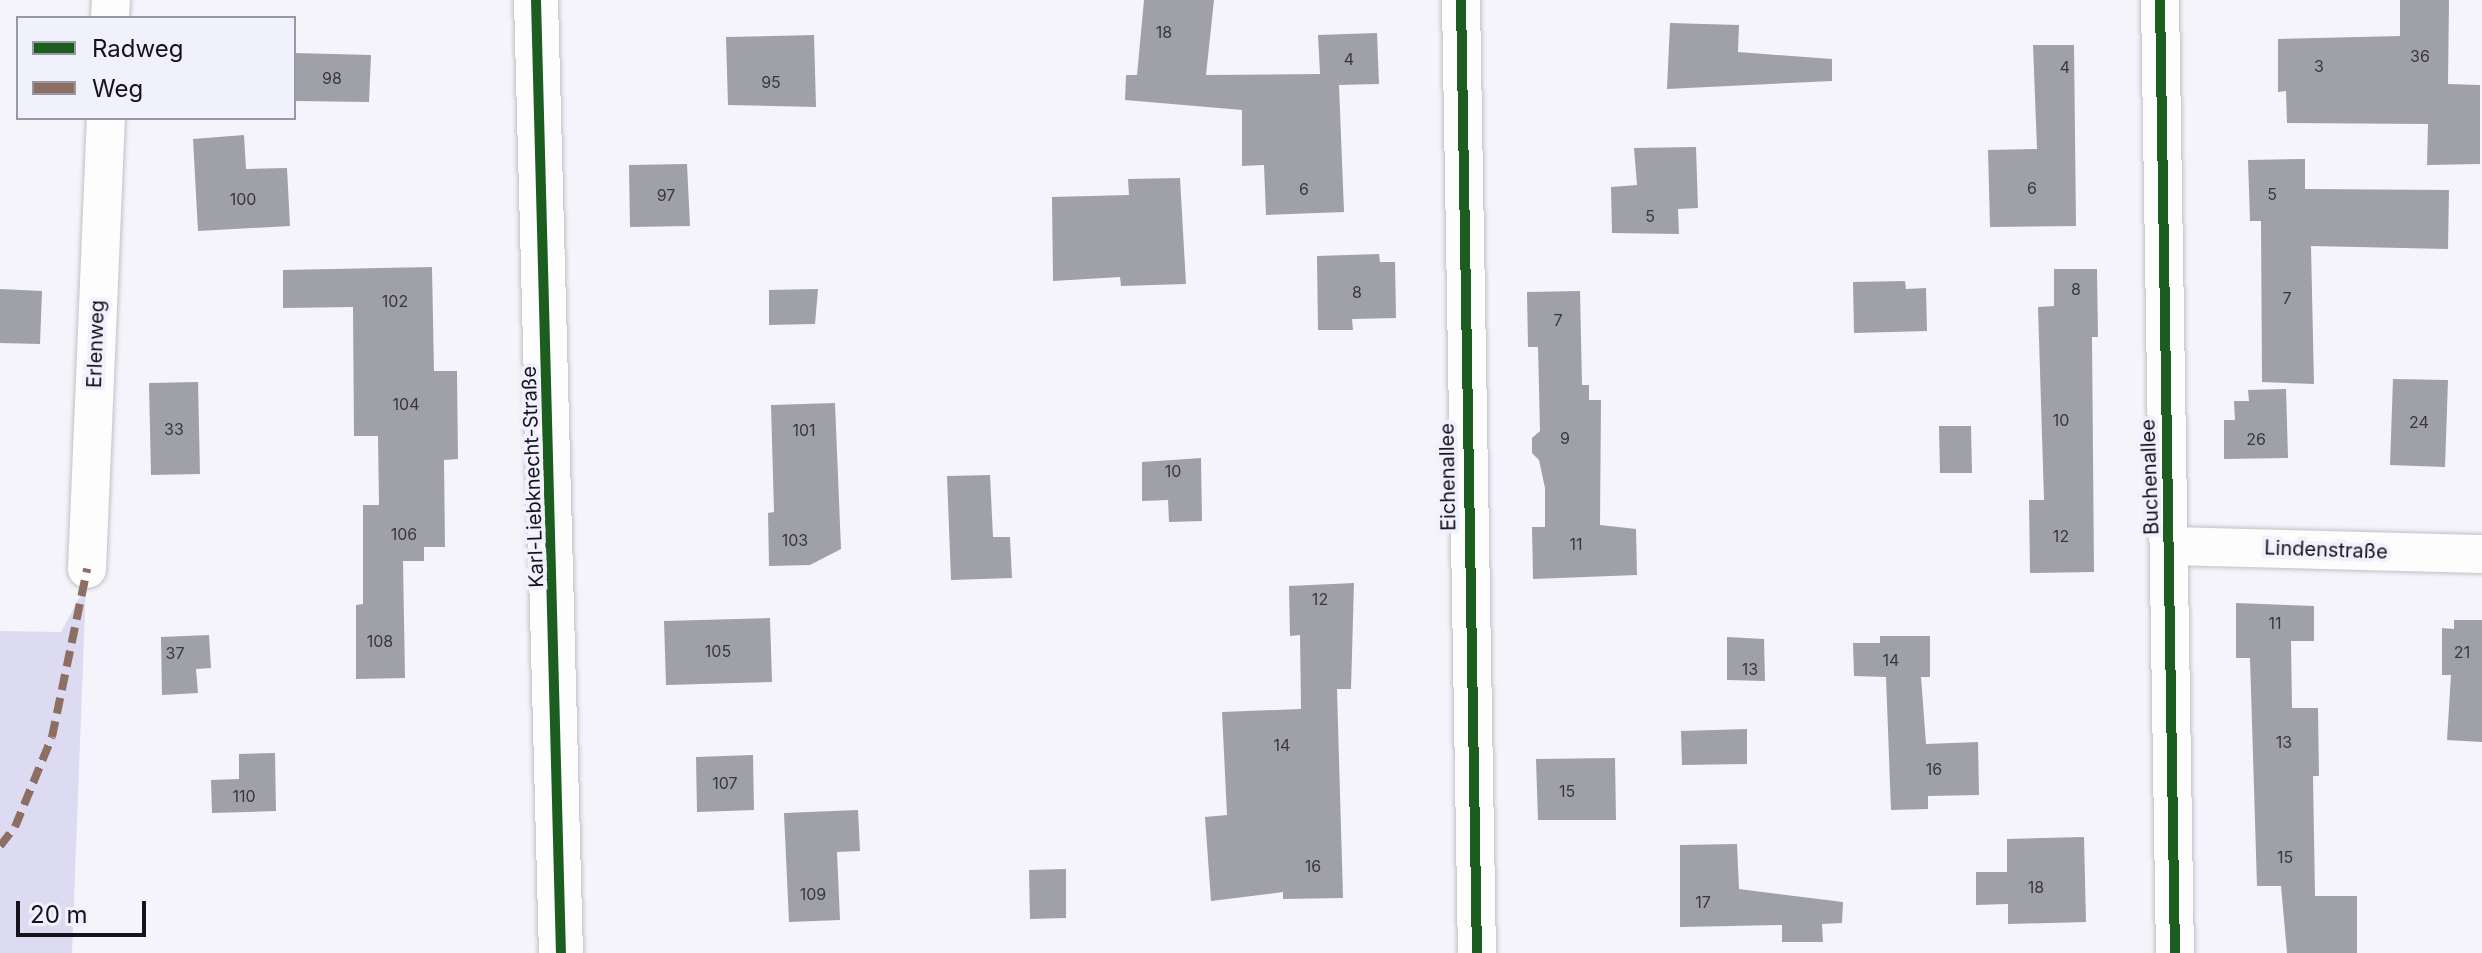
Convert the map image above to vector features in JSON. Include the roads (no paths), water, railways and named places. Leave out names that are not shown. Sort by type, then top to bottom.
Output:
[{"type":"street","name":"Karl-Liebknecht-Straße","points":[[536,0],[561,953]]},
{"type":"street","name":"Eichenallee","points":[[1461,0],[1477,953]]},
{"type":"street","name":"Buchenallee","points":[[2160,0],[2175,953]]},
{"type":"street","name":"Erlenweg","points":[[87,569],[106,120]]},
{"type":"street","name":"Lindenstraße","points":[[2170,546],[2482,554]]}]
